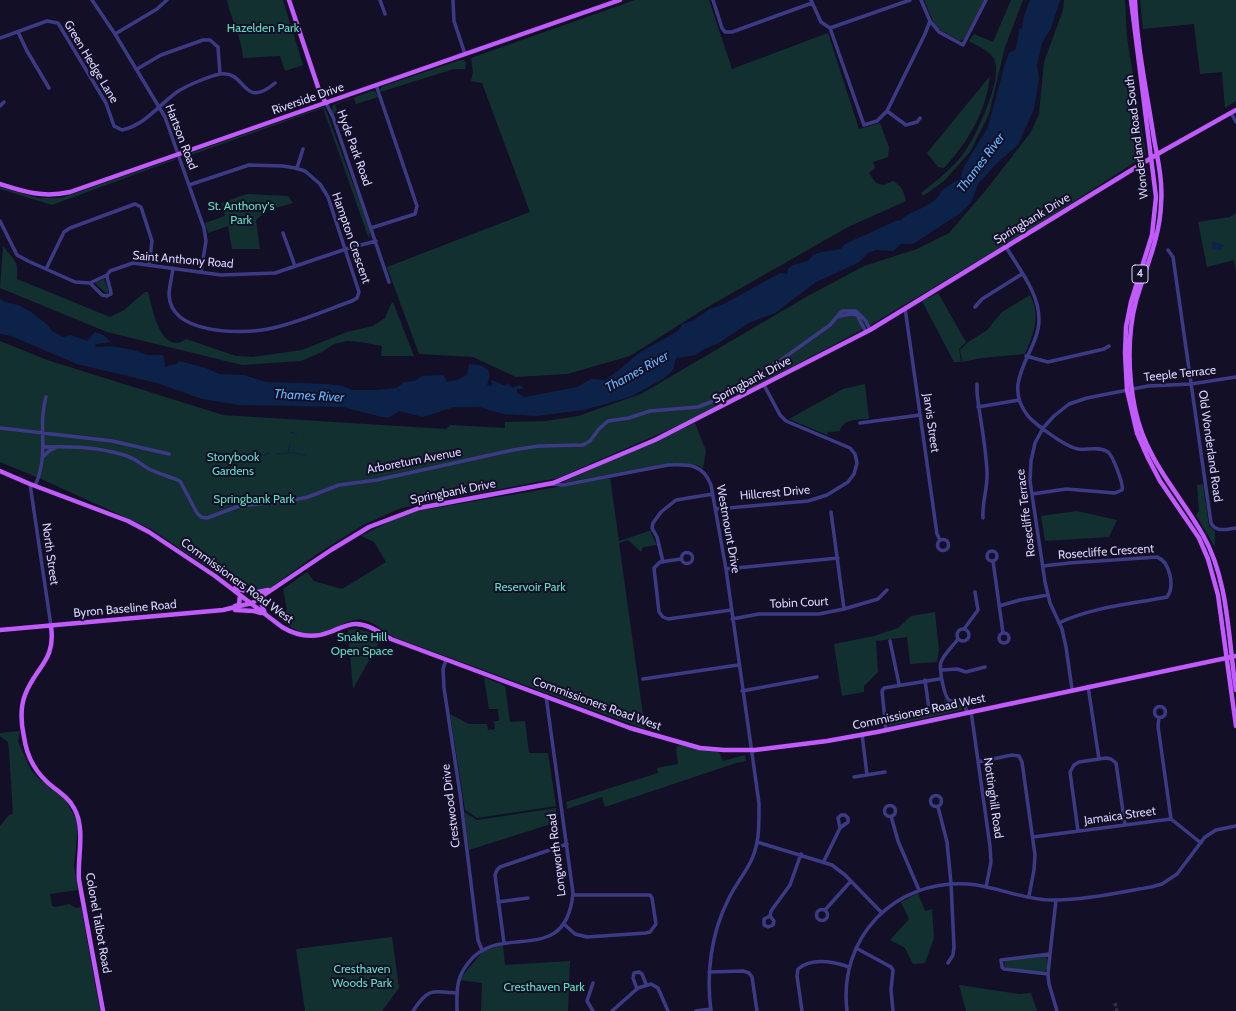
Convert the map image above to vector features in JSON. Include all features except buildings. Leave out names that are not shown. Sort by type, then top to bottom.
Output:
[{"type":"main road","name":"Hyde Park Road","points":[[289,0],[320,93],[326,103]]},
{"type":"main road","name":"Riverside Drive","points":[[0,184],[46,196],[70,192],[620,0]]},
{"type":"main road","name":"Wonderland Road South","points":[[1131,0],[1133,30],[1152,158],[1156,197],[1152,235],[1131,302],[1126,327],[1125,353],[1130,390],[1137,433],[1148,458],[1160,481],[1199,538],[1208,559],[1231,657],[1236,690]]},
{"type":"main road","name":"Wonderland Road South","points":[[1130,390],[1130,353],[1135,303],[1155,241],[1160,219],[1162,195],[1138,34],[1135,0]]},
{"type":"main road","name":"Springbank Drive","points":[[252,604],[331,550],[369,527],[419,508],[548,484],[593,467],[655,440],[868,331],[1152,158],[1236,110]]},
{"type":"main road","name":"Commissioners Road West","points":[[0,471],[32,485],[128,521],[149,532],[218,579],[282,627],[299,635],[322,635],[344,626],[363,625],[391,639],[630,728],[700,748],[751,750],[827,741],[886,730],[1088,686],[1231,657]]},
{"type":"main road","points":[[218,579],[239,591],[253,593],[264,592],[282,584]]},
{"type":"main road","points":[[223,610],[239,605],[240,595]]},
{"type":"main road","points":[[263,597],[262,606],[265,614]]},
{"type":"main road","name":"Byron Baseline Road","points":[[0,630],[223,610],[252,604]]},
{"type":"main road","points":[[223,610],[254,611],[265,614]]},
{"type":"main road","name":"Colonel Talbot Road","points":[[51,626],[53,640],[49,655],[25,695],[21,715],[24,738],[34,768],[43,779],[65,795],[78,816],[80,832],[78,866],[103,1011]]},
{"type":"main road","name":"Wonderland Road South","points":[[1231,657],[1236,726]]},
{"type":"street","name":"Hartson Road","points":[[92,0],[116,34],[159,106],[178,154],[204,228],[206,241],[202,272]]},
{"type":"street","points":[[116,34],[157,9],[167,0]]},
{"type":"street","points":[[380,0],[384,14]]},
{"type":"street","points":[[453,0],[454,21],[465,54]]},
{"type":"street","points":[[712,0],[722,28],[725,32],[732,32],[812,2],[821,22],[830,28],[864,125],[878,122],[887,111],[930,21]]},
{"type":"street","points":[[830,28],[910,0]]},
{"type":"street","points":[[921,0],[930,21],[939,32],[963,44],[986,0]]},
{"type":"street","name":"Green Hedge Lane","points":[[0,38],[47,21],[58,24],[106,103],[116,129],[122,130],[138,125],[159,106],[185,87],[220,74]]},
{"type":"street","points":[[18,32],[27,51],[50,88]]},
{"type":"street","points":[[137,69],[161,55],[203,40],[210,40],[218,47],[220,74],[234,77],[250,92],[255,94],[265,91],[275,83]]},
{"type":"street","points":[[372,228],[414,214],[417,211],[417,206],[376,85]]},
{"type":"street","points":[[0,106],[4,102]]},
{"type":"street","name":"Hyde Park Road","points":[[326,103],[372,228],[389,282]]},
{"type":"street","points":[[887,111],[906,125],[917,122],[920,118]]},
{"type":"street","points":[[1231,113],[1236,122]]},
{"type":"street","points":[[297,168],[303,149]]},
{"type":"street","name":"Hampton Crescent","points":[[173,268],[169,296],[173,308],[180,316],[202,327],[222,331],[257,331],[281,325],[352,301],[357,298],[359,292],[328,197],[320,184],[313,177],[297,168],[249,165],[189,185]]},
{"type":"street","points":[[46,269],[64,232],[70,228],[135,204],[141,207],[152,241],[149,265]]},
{"type":"street","points":[[0,221],[17,255],[75,282],[90,283],[102,295],[107,296],[111,294],[111,290],[107,283],[107,275]]},
{"type":"street","points":[[283,233],[295,266]]},
{"type":"street","name":"Saint Anthony Road","points":[[90,283],[107,275],[110,271],[133,263],[221,275],[275,273],[346,249],[376,241]]},
{"type":"street","points":[[1006,247],[1036,301],[1039,321],[1037,332],[1026,356],[1018,384],[1019,400],[1028,416],[1070,446],[1078,449],[1104,450],[1109,453],[1123,484],[1123,488],[1116,492],[1066,489],[1032,494]]},
{"type":"street","name":"Old Wonderland Road","points":[[1168,250],[1173,256],[1211,521],[1213,528],[1217,530],[1236,528]]},
{"type":"street","points":[[975,307],[982,299],[1022,274]]},
{"type":"street","name":"Jarvis Street","points":[[905,308],[937,534],[940,540]]},
{"type":"street","name":"Arboretum Avenue","points":[[44,447],[60,446],[114,452],[128,456],[143,463],[150,469],[180,481],[197,514],[201,517],[207,518],[239,506],[290,501],[308,497],[339,485],[377,480],[513,450],[539,446],[582,445],[590,441],[599,428],[608,421],[629,418],[650,412],[698,407],[716,400],[781,360],[830,325],[842,312],[856,311],[866,321],[868,331]]},
{"type":"street","points":[[1026,356],[1048,362],[1108,346]]},
{"type":"street","name":"Teeple Terrace","points":[[1130,390],[1191,384],[1236,377]]},
{"type":"street","points":[[977,384],[978,407],[988,473],[987,487],[982,503],[983,518]]},
{"type":"street","name":"Hillcrest Drive","points":[[716,509],[818,499],[848,482],[854,474],[857,463],[855,454],[850,448],[786,421],[780,415],[764,385]]},
{"type":"street","name":"Rosecliffe Terrace","points":[[1072,690],[1066,647],[1048,595],[1032,494],[1031,461],[1035,442],[1043,428],[1054,416],[1069,404],[1088,398],[1130,390]]},
{"type":"street","points":[[32,485],[40,476],[44,447],[42,410],[46,398]]},
{"type":"street","points":[[978,407],[1019,400]]},
{"type":"street","points":[[860,423],[920,415]]},
{"type":"street","points":[[0,428],[112,441],[169,454]]},
{"type":"street","points":[[43,456],[49,450],[60,446]]},
{"type":"street","name":"Westmount Drive","points":[[548,484],[564,485],[680,464],[692,466],[702,470],[708,475],[716,509],[726,569],[738,665],[759,803],[760,825],[757,842],[750,862],[728,900],[714,935],[709,972],[711,1010]]},
{"type":"street","name":"North Street","points":[[32,485],[51,626]]},
{"type":"street","points":[[663,562],[657,537],[652,528],[661,512],[676,500],[713,494]]},
{"type":"street","points":[[831,512],[844,609]]},
{"type":"street","name":"Rosecliffe Crescent","points":[[1043,566],[1157,557],[1163,559],[1167,565],[1171,592],[1167,597],[1072,617],[1059,624]]},
{"type":"street","points":[[726,569],[838,558]]},
{"type":"street","points":[[681,559],[663,562],[656,565],[654,568],[659,612],[663,617],[668,619],[731,610]]},
{"type":"street","points":[[993,561],[1003,633]]},
{"type":"street","name":"Tobin Court","points":[[732,619],[759,614],[819,614],[844,609],[878,599],[887,590]]},
{"type":"street","points":[[969,712],[963,700],[947,700],[942,670],[943,660],[958,639],[958,632],[964,629],[978,610],[975,592]]},
{"type":"street","points":[[999,606],[1020,600],[1048,595]]},
{"type":"street","points":[[958,639],[964,641],[969,637],[968,631],[964,629]]},
{"type":"street","points":[[890,641],[898,684]]},
{"type":"street","name":"Crestwood Drive","points":[[446,660],[443,669],[444,688],[460,794],[478,940],[482,950]]},
{"type":"street","points":[[643,679],[738,665]]},
{"type":"street","points":[[942,670],[957,670],[966,672],[984,668]]},
{"type":"street","points":[[742,691],[817,677]]},
{"type":"street","points":[[886,730],[882,692],[887,686],[939,679]]},
{"type":"street","points":[[925,680],[929,709]]},
{"type":"street","points":[[1088,686],[1099,759]]},
{"type":"street","name":"Longworth Road","points":[[457,1011],[459,980],[464,969],[472,959],[482,950],[493,945],[531,942],[545,938],[559,930],[568,919],[572,906],[573,895],[567,844],[546,696]]},
{"type":"street","name":"Nottinghill Road","points":[[969,712],[990,846],[991,862],[986,887]]},
{"type":"street","points":[[885,718],[914,713]]},
{"type":"street","points":[[1159,718],[1158,726],[1171,819]]},
{"type":"street","points":[[862,734],[867,775]]},
{"type":"street","points":[[978,762],[1012,755],[1019,756],[1022,762],[1035,855],[1029,896]]},
{"type":"street","points":[[1078,831],[1070,772],[1074,765],[1078,762],[1099,759],[1111,759],[1116,764],[1125,825]]},
{"type":"street","points":[[854,777],[885,772]]},
{"type":"street","points":[[938,807],[947,842],[951,883],[954,947],[953,955],[948,963]]},
{"type":"street","points":[[891,816],[898,841],[919,890]]},
{"type":"street","name":"Jamaica Street","points":[[1033,837],[1171,819],[1201,843]]},
{"type":"street","points":[[847,1011],[846,989],[849,967],[856,948],[864,932],[882,913],[900,899],[919,890],[951,883],[986,887],[1056,900],[1144,888],[1162,884],[1177,874],[1201,843],[1216,830],[1236,826]]},
{"type":"street","points":[[824,862],[840,828]]},
{"type":"street","points":[[757,842],[832,864],[882,913]]},
{"type":"street","points":[[504,944],[495,875],[497,870],[500,867],[567,844]]},
{"type":"street","points":[[770,916],[795,875],[801,854]]},
{"type":"street","points":[[825,910],[851,881]]},
{"type":"street","points":[[564,924],[575,934],[587,937],[646,933],[650,932],[656,924],[652,898],[650,895],[573,895]]},
{"type":"street","points":[[498,902],[528,898]]},
{"type":"street","points":[[1056,900],[1048,974],[1049,984],[1057,1011]]},
{"type":"street","points":[[856,948],[891,967],[893,970],[891,990],[893,1011]]},
{"type":"street","points":[[1048,974],[1004,970],[1001,960],[1050,954]]},
{"type":"street","points":[[802,1011],[796,976],[798,969],[809,964],[830,961],[849,967]]},
{"type":"street","points":[[709,972],[743,971],[749,973],[752,977],[757,1011]]},
{"type":"street","points":[[637,989],[633,978],[634,973],[639,972],[642,974],[646,984]]},
{"type":"street","points":[[592,983],[588,1001],[592,1011]]},
{"type":"street","points":[[612,1011],[637,989],[646,984],[651,984],[658,988],[668,1011]]},
{"type":"street","points":[[414,1011],[422,997],[428,993],[436,991],[457,993]]},
{"type":"street","points":[[696,1011],[711,1010]]},
{"type":"green space","name":"Hazelden Park","points":[[227,0],[283,0],[303,65],[285,71],[280,56],[243,58],[241,43]]},
{"type":"green space","points":[[635,0],[709,0],[732,69],[828,33],[859,129],[880,123],[889,147],[888,157],[873,162],[875,168],[869,173],[876,183],[884,185],[893,181],[899,185],[906,201],[848,227],[704,309],[630,356],[567,374],[516,377],[473,357],[419,354],[387,267],[530,212],[482,83],[471,81],[473,72],[471,58]]},
{"type":"green space","points":[[924,0],[984,0],[964,39],[960,41],[936,28]]},
{"type":"green space","points":[[1011,0],[1023,0],[1005,47],[989,114],[970,152],[944,181],[923,196],[921,193],[949,170],[964,153],[981,121],[992,92],[996,68],[994,59],[989,53],[983,48],[969,41],[974,34],[993,42]]},
{"type":"green space","name":"Springbank Park","points":[[1064,0],[1125,0],[1127,38],[1146,155],[1039,224],[869,326],[691,420],[558,478],[401,508],[363,525],[317,554],[269,589],[253,592],[236,586],[151,529],[0,462],[0,341],[47,360],[223,415],[446,429],[450,425],[505,428],[505,422],[546,421],[578,416],[641,394],[806,297],[864,266],[917,249],[949,233],[986,190],[1031,132],[1039,114],[1044,62],[1063,10]]},
{"type":"green space","points":[[1140,0],[1236,0],[1236,101],[1225,108],[1222,72],[1200,74],[1194,24],[1143,29]]},
{"type":"green space","points":[[460,60],[464,60],[466,63],[465,69],[454,69],[380,92],[381,87]]},
{"type":"green space","points":[[990,76],[988,89],[980,114],[968,137],[944,168],[938,167],[927,153]]},
{"type":"green space","points":[[372,91],[375,91],[378,97],[356,104],[354,98],[335,105],[338,113],[333,114],[333,105]]},
{"type":"green space","points":[[323,107],[325,108],[370,230],[369,239],[323,108],[183,158],[185,155]]},
{"type":"green space","points":[[177,159],[52,205],[0,189],[0,187],[38,198],[61,198]]},
{"type":"green space","name":"St. Anthony's Park","points":[[247,194],[288,196],[293,203],[268,210],[256,220],[260,249],[232,249],[228,226],[208,233],[205,223],[225,216],[221,203]]},
{"type":"green space","points":[[1236,213],[1236,272],[1234,260],[1207,267],[1198,222],[1230,217]]},
{"type":"green space","points":[[3,246],[15,261],[17,268],[17,279],[110,317],[124,310],[145,292],[148,292],[159,328],[164,336],[170,341],[177,343],[186,339],[236,356],[253,357],[302,350],[347,332],[373,326],[385,318],[393,302],[414,356],[381,356],[382,346],[347,341],[334,344],[322,352],[301,361],[242,365],[107,332],[0,288]]},
{"type":"green space","points":[[104,279],[109,291],[107,294],[95,283]]},
{"type":"green space","points":[[938,293],[966,342],[959,349],[961,362],[954,362],[922,301]]},
{"type":"green space","points":[[1030,295],[1036,317],[1031,339],[1025,354],[982,358],[962,362],[960,350],[967,343],[987,330],[1002,312]]},
{"type":"green space","points":[[865,384],[869,419],[852,420],[844,424],[840,431],[828,432],[827,435],[789,419],[843,389]]},
{"type":"green space","points":[[695,423],[706,451],[703,468],[697,465],[672,463],[561,483]]},
{"type":"green space","name":"Reservoir Park","points":[[610,478],[619,541],[652,530],[651,533],[657,545],[643,547],[641,552],[628,540],[619,543],[645,729],[396,638],[368,621],[359,619],[349,621],[326,632],[319,634],[307,634],[289,626],[279,618],[287,610],[283,589],[307,572],[314,581],[342,589],[386,562],[374,542],[361,536],[396,518],[417,511]]},
{"type":"green space","points":[[1203,484],[1209,526],[1215,531],[1215,547],[1196,515],[1199,511],[1197,485]]},
{"type":"green space","points":[[1077,511],[1117,520],[1109,537],[1045,541],[1041,516]]},
{"type":"green space","points":[[935,612],[939,651],[937,662],[910,664],[907,637],[876,641],[878,672],[864,686],[864,692],[842,696],[834,644],[874,636],[898,628],[911,616]]},
{"type":"green space","name":"Snake Hill Open Space","points":[[356,629],[370,632],[381,639],[353,689],[348,630]]},
{"type":"green space","points":[[484,677],[505,686],[510,722],[525,721],[529,753],[548,753],[556,806],[477,818],[465,810],[450,714],[469,724],[487,724],[488,730],[495,729],[494,721],[499,721],[498,709],[489,709]]},
{"type":"green space","points":[[944,698],[949,703],[961,701],[962,710],[890,726],[888,724],[890,719],[945,708]]},
{"type":"green space","points":[[20,731],[18,741],[31,770],[38,778],[65,799],[76,819],[78,828],[74,866],[78,890],[50,894],[52,906],[56,907],[69,904],[76,908],[81,907],[100,1011],[0,1011],[0,826],[9,815],[13,814],[8,742],[0,736],[0,733]]},
{"type":"green space","points":[[679,745],[719,752],[723,761],[745,755],[746,761],[736,763],[605,807],[602,797],[567,809],[566,802],[658,773],[657,768],[678,764],[676,748]]},
{"type":"green space","points":[[556,808],[557,822],[469,850],[464,812],[477,820]]},
{"type":"green space","points":[[918,893],[925,911],[932,909],[934,938],[925,963],[913,964],[905,948],[890,940],[909,919],[901,902]]},
{"type":"green space","name":"Cresthaven Woods Park","points":[[392,937],[399,988],[382,1011],[305,1011],[296,949]]},
{"type":"green space","name":"Cresthaven Park","points":[[503,945],[505,965],[570,961],[568,1011],[481,1011],[482,983],[459,980],[483,951]]},
{"type":"green space","points":[[1044,956],[1047,959],[1047,969],[1044,972],[1008,969],[1004,966],[1005,961]]},
{"type":"green space","points":[[959,985],[1019,994],[1031,993],[1037,1011],[966,1011]]},
{"type":"water","name":"Thames River","points":[[1030,0],[1060,0],[1051,28],[1042,43],[1037,65],[1039,79],[1034,109],[1018,145],[999,161],[978,184],[971,203],[959,214],[913,244],[901,244],[893,251],[876,250],[868,253],[858,263],[816,282],[775,313],[749,323],[717,344],[704,349],[696,355],[676,358],[673,370],[663,379],[630,397],[584,410],[536,416],[503,414],[479,407],[454,407],[423,417],[399,411],[390,417],[382,417],[343,407],[239,405],[202,399],[157,383],[77,364],[11,336],[0,334],[0,299],[5,302],[18,305],[31,312],[49,326],[52,331],[63,337],[71,335],[87,341],[95,332],[103,335],[111,342],[96,344],[96,347],[112,346],[133,350],[147,355],[162,355],[164,357],[165,367],[176,364],[179,361],[206,368],[219,374],[244,375],[266,382],[328,384],[343,386],[352,390],[376,390],[397,388],[404,382],[415,381],[422,376],[443,375],[446,382],[457,380],[467,375],[469,364],[480,365],[488,370],[490,376],[487,385],[492,386],[492,380],[505,386],[508,383],[512,388],[520,385],[524,389],[517,389],[517,393],[525,397],[577,387],[591,379],[605,380],[639,353],[678,331],[682,324],[692,321],[710,309],[724,304],[780,273],[787,274],[788,269],[793,265],[808,261],[813,255],[821,252],[841,249],[845,244],[901,220],[910,213],[929,204],[939,196],[941,191],[960,178],[964,167],[988,127],[1005,64],[1009,53],[1015,50],[1019,29],[1022,28],[1024,16]]},
{"type":"water","points":[[1212,242],[1220,243],[1224,246],[1221,250],[1212,249]]},
{"type":"waterway","points":[[290,432],[297,434]]},
{"type":"waterway","points":[[288,453],[290,442]]},
{"type":"waterway","points":[[234,456],[240,457],[250,454],[257,457],[270,453]]},
{"type":"waterway","points":[[276,454],[295,453],[306,456]]},
{"type":"tunnel","points":[[1115,1003],[1117,1011]]},
{"type":"park label","name":"Storybook Gardens","points":[[233,464]]}]
